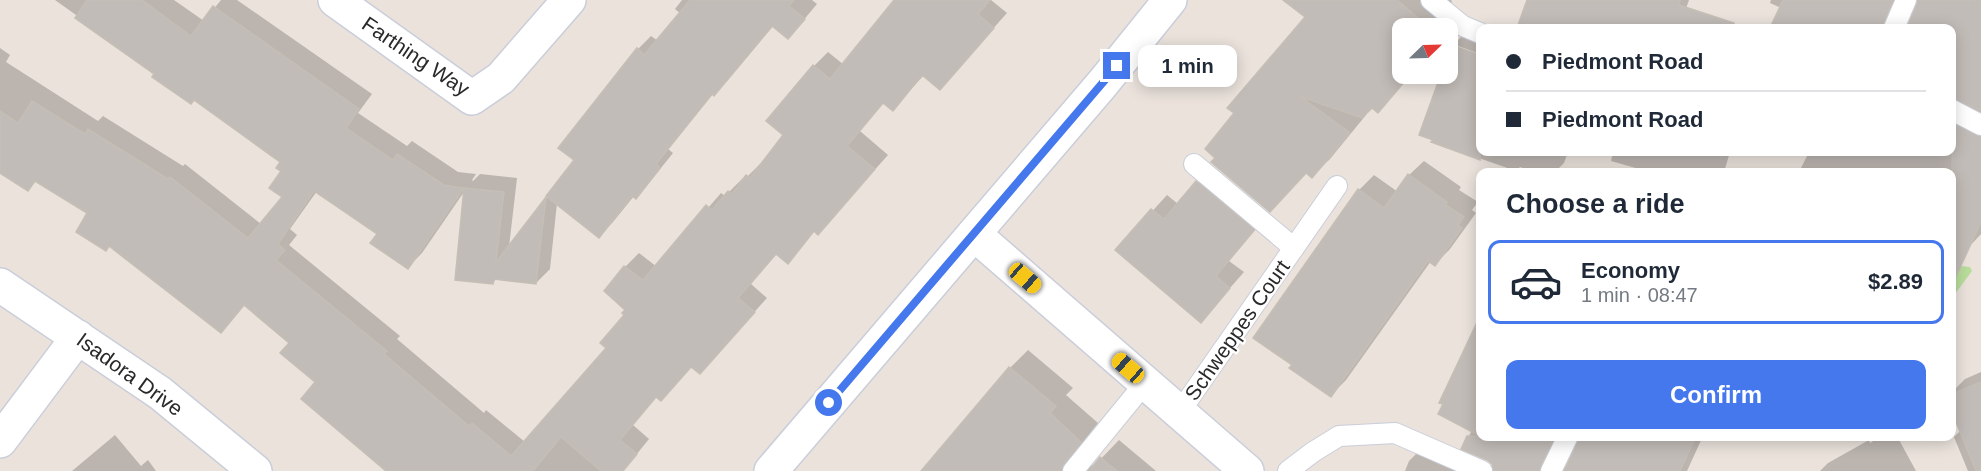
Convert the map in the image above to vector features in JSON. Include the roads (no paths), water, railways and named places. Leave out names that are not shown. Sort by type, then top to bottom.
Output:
[{"type":"street","name":"Farthing Way","points":[[335,0],[472,99],[501,78],[569,0]]},
{"type":"street","points":[[771,471],[1103,83],[1170,0]]},
{"type":"street","points":[[974,234],[1247,471]]},
{"type":"street","name":"Isadora Drive","points":[[0,285],[160,393],[255,471]]},
{"type":"street","points":[[0,441],[78,337]]},
{"type":"lane","points":[[1431,0],[1463,26],[1476,31]]},
{"type":"lane","points":[[1896,24],[1906,0]]},
{"type":"lane","points":[[1956,112],[1981,125]]},
{"type":"lane","name":"Schweppes Court","points":[[1194,164],[1294,248]]},
{"type":"lane","name":"Schweppes Court","points":[[1179,413],[1337,186]]},
{"type":"lane","points":[[1073,471],[1145,383]]},
{"type":"lane","points":[[1288,471],[1312,452],[1339,436],[1395,433],[1482,471]]},
{"type":"lane","points":[[1551,471],[1566,441]]}]
